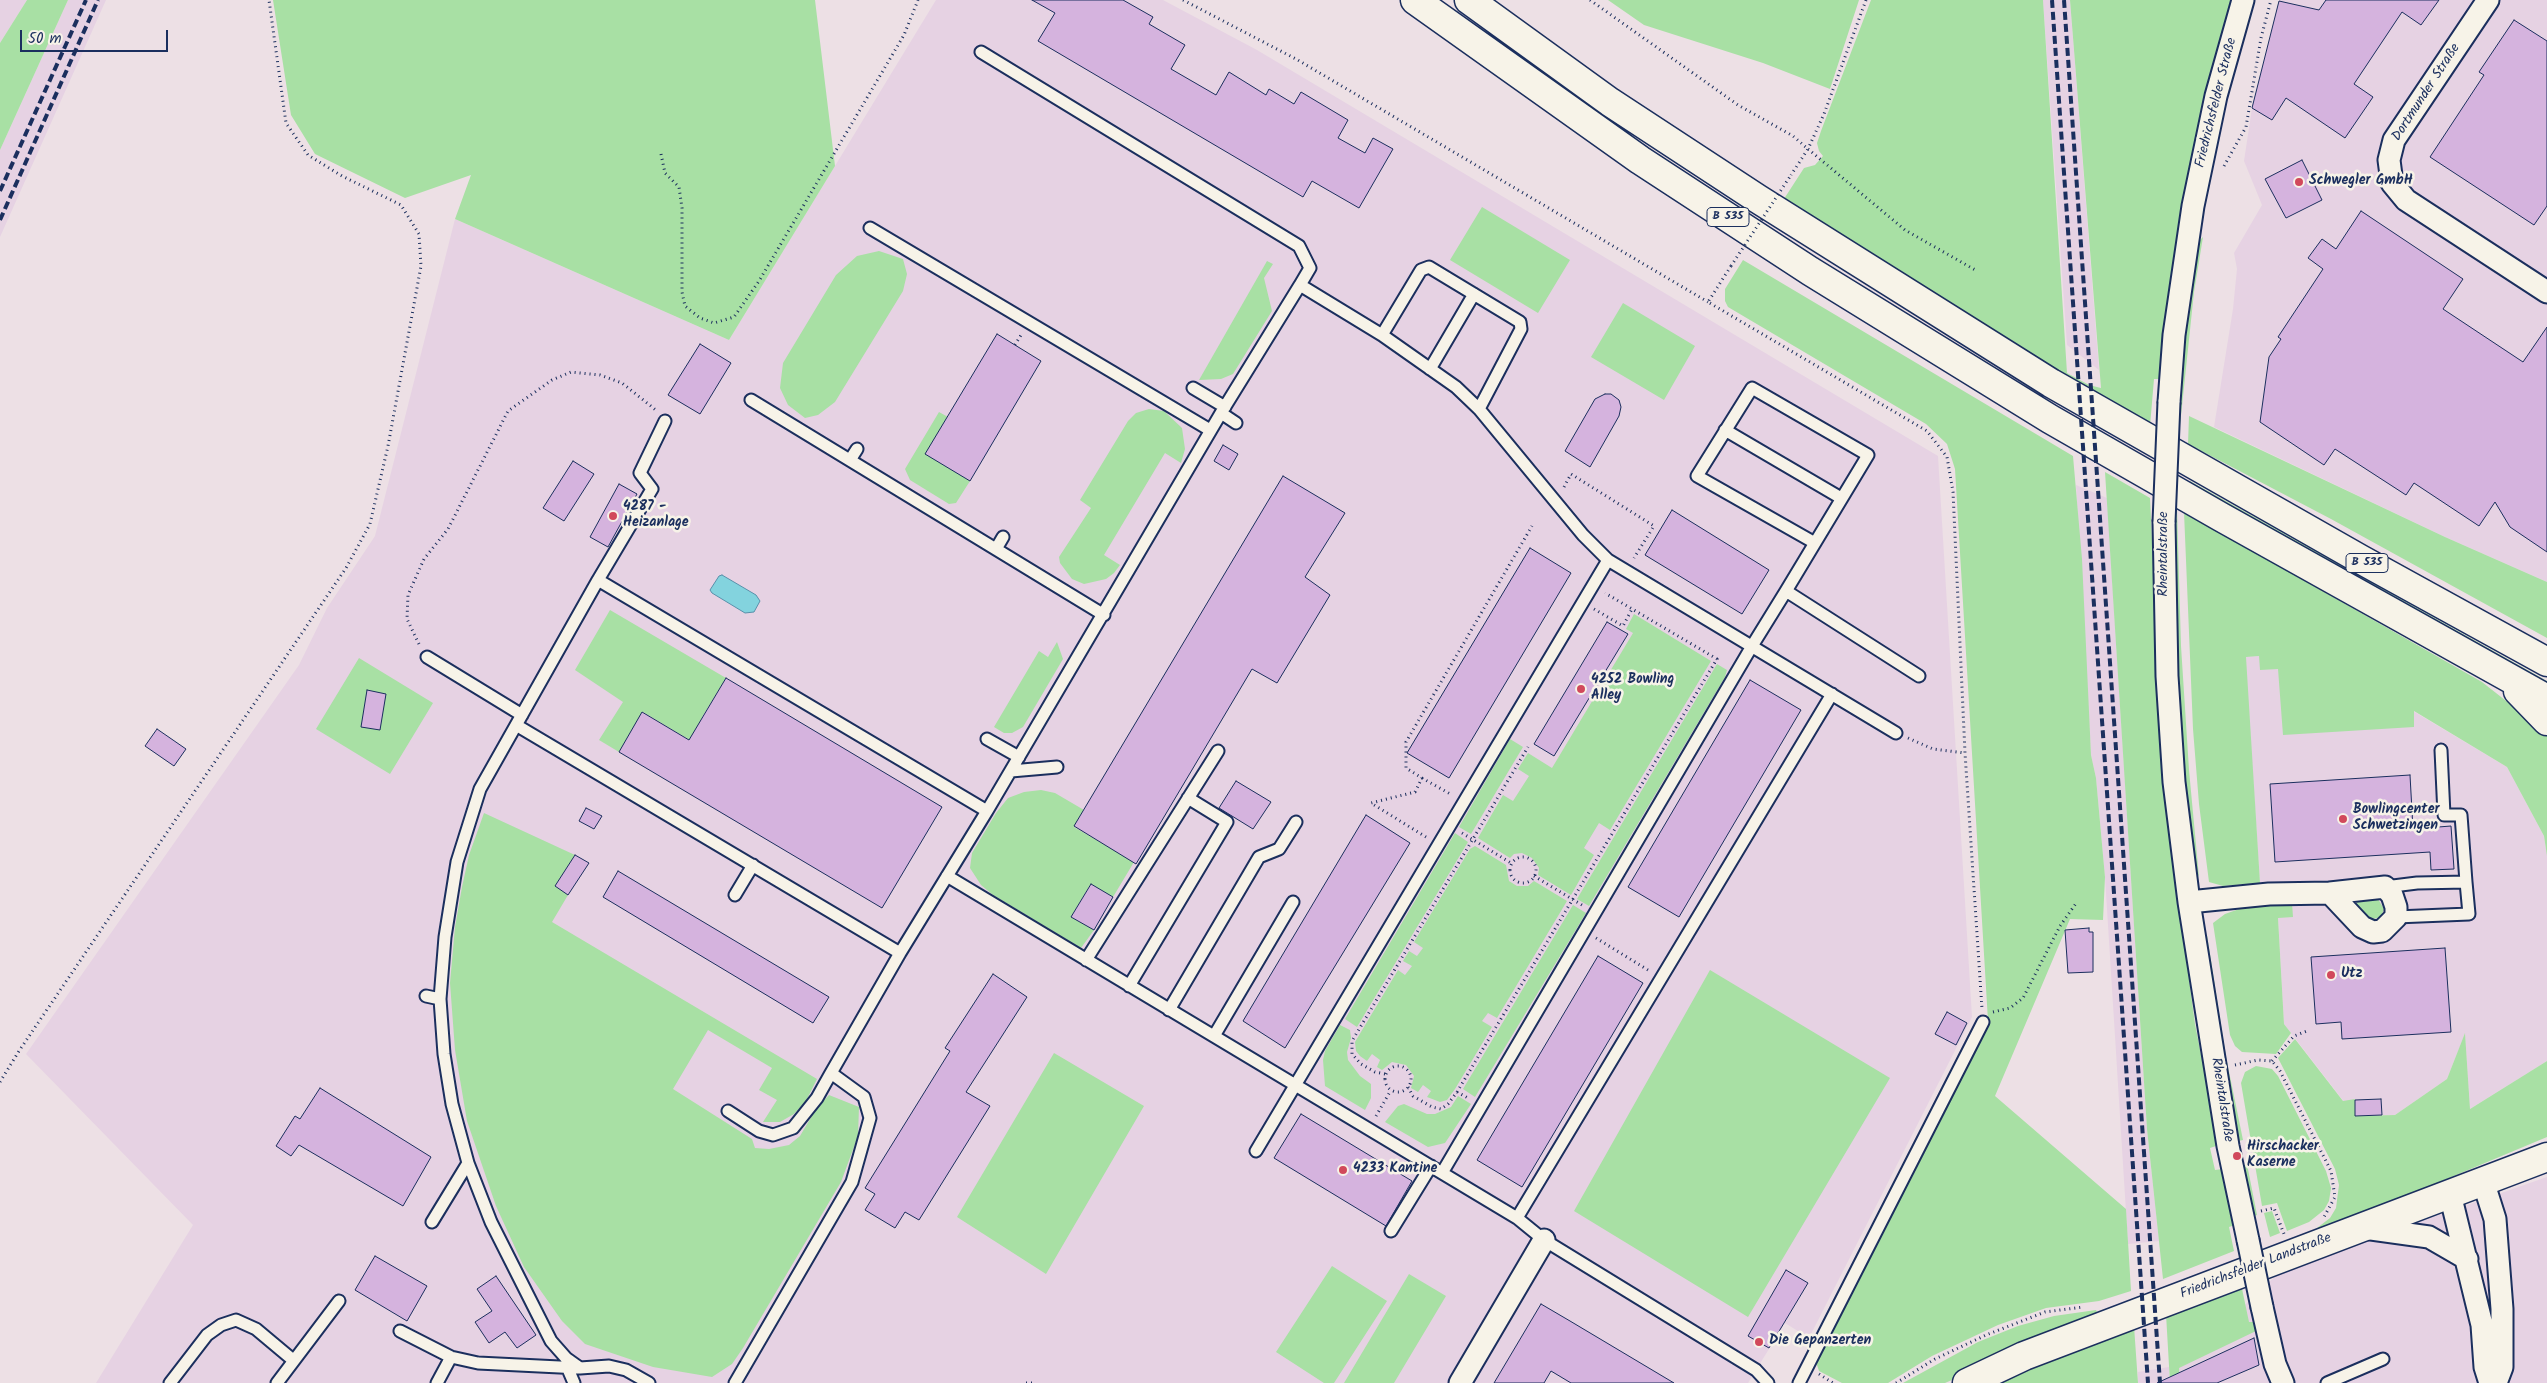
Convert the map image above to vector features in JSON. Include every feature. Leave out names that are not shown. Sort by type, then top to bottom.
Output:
[{"type":"main road","name":"B 535","points":[[1415,0],[1640,160],[1810,271],[2050,419],[2547,699]]},
{"type":"main road","name":"B 535","points":[[1469,0],[1610,102],[1758,199],[2051,383],[2360,559],[2547,662]]},
{"type":"main road","points":[[2501,674],[2547,721]]},
{"type":"main road","name":"Friedrichsfelder Landstraße","points":[[1967,1383],[2024,1356],[2547,1157]]},
{"type":"street","name":"Friedrichsfelder Straße","points":[[2193,206],[2216,96],[2242,0]]},
{"type":"street","name":"Dortmunder Straße","points":[[2488,0],[2394,140],[2389,160],[2392,183],[2406,200],[2547,292]]},
{"type":"street","name":"Rheintalstraße","points":[[2193,206],[2174,335],[2164,522],[2167,686],[2174,782],[2189,902],[2228,1146],[2275,1364],[2283,1383]]},
{"type":"street","points":[[2189,902],[2269,894],[2330,892],[2385,887],[2392,896],[2396,907],[2396,917],[2382,931],[2373,932],[2362,927],[2330,892]]},
{"type":"street","points":[[2483,1181],[2495,1219],[2502,1309],[2502,1368],[2496,1383]]},
{"type":"street","points":[[2450,1194],[2482,1324],[2485,1367],[2490,1383]]},
{"type":"street","points":[[2360,1227],[2429,1237],[2467,1259]]},
{"type":"street","points":[[1460,1383],[1544,1240]]},
{"type":"lane","points":[[728,1111],[759,1131],[773,1135],[793,1128],[817,1098],[900,953],[1104,615],[1210,430],[1310,268],[1299,246],[980,52]]},
{"type":"lane","points":[[870,228],[959,286],[1103,371],[1210,430]]},
{"type":"lane","points":[[1382,335],[1421,270],[1429,267],[1520,322],[1521,330],[1478,409]]},
{"type":"lane","points":[[1300,285],[1382,335],[1456,387],[1478,409],[1583,535],[1608,560],[1896,732]]},
{"type":"lane","points":[[1430,368],[1474,294]]},
{"type":"lane","points":[[1193,388],[1236,423]]},
{"type":"lane","points":[[1442,1173],[1752,646],[1786,591],[1815,543],[1842,498],[1868,455],[1752,388],[1697,476],[1815,543]]},
{"type":"lane","points":[[751,400],[1104,615]]},
{"type":"lane","points":[[574,1383],[574,1368],[551,1341],[491,1222],[468,1163],[452,1104],[444,1054],[440,999],[445,937],[457,862],[480,788],[652,489],[640,473],[665,420]]},
{"type":"lane","points":[[1725,430],[1842,498]]},
{"type":"lane","points":[[850,460],[857,449]]},
{"type":"lane","points":[[996,549],[1003,537]]},
{"type":"lane","points":[[1256,1151],[1608,560]]},
{"type":"lane","points":[[598,580],[987,811]]},
{"type":"lane","points":[[1786,591],[1919,676]]},
{"type":"lane","points":[[427,658],[519,720],[753,865],[900,953]]},
{"type":"lane","points":[[1517,1218],[1832,694]]},
{"type":"lane","points":[[987,739],[1019,757]]},
{"type":"lane","points":[[2396,917],[2468,914],[2461,814],[2444,815],[2441,750]]},
{"type":"lane","points":[[1086,960],[1218,751]]},
{"type":"lane","points":[[1011,770],[1057,767]]},
{"type":"lane","points":[[1129,986],[1227,822],[1188,798]]},
{"type":"lane","points":[[1169,1010],[1258,857],[1279,849],[1296,822]]},
{"type":"lane","points":[[735,895],[753,865]]},
{"type":"lane","points":[[947,876],[1517,1218],[1544,1240],[1756,1370],[1768,1383]]},
{"type":"lane","points":[[2385,887],[2417,882],[2466,882]]},
{"type":"lane","points":[[1214,1036],[1293,902]]},
{"type":"lane","points":[[426,996],[440,999]]},
{"type":"lane","points":[[1799,1383],[1983,1018]]},
{"type":"lane","points":[[735,1383],[852,1182],[870,1118],[864,1097],[831,1074]]},
{"type":"lane","points":[[432,1222],[468,1163]]},
{"type":"lane","points":[[1391,1230],[1431,1166]]},
{"type":"lane","points":[[276,1383],[339,1301]]},
{"type":"lane","points":[[170,1383],[207,1335],[221,1325],[236,1320],[256,1329],[293,1360]]},
{"type":"lane","points":[[400,1331],[451,1357],[478,1363],[574,1368],[609,1366],[626,1370],[649,1383]]},
{"type":"lane","points":[[437,1383],[451,1357]]},
{"type":"lane","points":[[2327,1383],[2383,1359]]},
{"type":"path","points":[[0,1082],[19,1051],[346,568],[370,524],[388,446],[421,266],[419,234],[401,205],[342,176],[308,155],[286,123],[269,0]]},
{"type":"path","points":[[661,154],[665,173],[679,187],[682,208],[682,292],[685,306],[700,318],[714,324],[734,317],[759,281],[904,35],[918,0]]},
{"type":"path","points":[[1184,0],[1296,60],[1927,431],[1947,457],[1953,492],[1965,754],[1983,1018],[2010,1008],[2023,998],[2060,926],[2077,902]]},
{"type":"path","points":[[1590,0],[1738,105],[1793,136],[1905,230],[1977,271]]},
{"type":"path","points":[[1708,302],[1808,149],[1824,114],[1866,0]]},
{"type":"path","points":[[2223,167],[2246,127],[2261,38],[2271,0]]},
{"type":"path","points":[[1015,345],[1022,334]]},
{"type":"path","points":[[427,658],[407,619],[408,595],[424,559],[455,515],[508,411],[552,380],[571,372],[600,375],[622,383],[656,409],[665,420]]},
{"type":"path","points":[[1556,502],[1573,470]]},
{"type":"path","points":[[1571,474],[1654,526],[1626,571]]},
{"type":"path","points":[[1463,801],[1406,768],[1406,742],[1532,526]]},
{"type":"path","points":[[1408,1087],[1398,1092],[1391,1090],[1384,1080],[1385,1074],[1391,1067],[1399,1065],[1406,1068],[1410,1073],[1408,1087],[1413,1096],[1432,1107],[1441,1108],[1448,1104],[1717,659],[1593,585]]},
{"type":"path","points":[[1583,602],[1623,626],[1632,609]]},
{"type":"path","points":[[1896,732],[1933,749],[1965,754]]},
{"type":"path","points":[[1385,1074],[1375,1072],[1361,1064],[1352,1054],[1352,1041],[1528,746]]},
{"type":"path","points":[[1422,778],[1415,792],[1371,803],[1438,843]]},
{"type":"path","points":[[1448,826],[1511,863]]},
{"type":"path","points":[[1523,857],[1530,858],[1536,869],[1534,876],[1529,881],[1517,882],[1510,871],[1511,863],[1523,857]]},
{"type":"path","points":[[1534,876],[1595,913]]},
{"type":"path","points":[[1585,931],[1662,978]]},
{"type":"path","points":[[2272,1061],[2294,1036],[2308,1031]]},
{"type":"path","points":[[2232,1065],[2258,1060],[2272,1061]]},
{"type":"path","points":[[2272,1061],[2286,1083],[2331,1171],[2335,1197],[2332,1206],[2320,1220]]},
{"type":"path","points":[[1369,1129],[1391,1090]]},
{"type":"path","points":[[2258,1212],[2274,1208],[2285,1237]]},
{"type":"path","points":[[2276,1240],[2293,1234]]},
{"type":"path","points":[[1896,1383],[1935,1359],[2003,1328],[2045,1312],[2087,1306]]},
{"type":"path","points":[[1026,1383],[1034,1383]]},
{"type":"shaded area","points":[[0,0],[27,0],[0,43]]},
{"type":"shaded area","points":[[68,0],[106,0],[0,237],[0,150]]},
{"type":"shaded area","points":[[936,0],[1163,0],[1257,50],[1938,456],[1972,1017],[1809,1338],[1785,1323],[1748,1383],[96,1383],[193,1225],[26,1054],[299,665],[327,608],[375,536],[455,219],[729,340]]},
{"type":"shaded area","points":[[2043,0],[2070,0],[2099,370],[2067,345]]},
{"type":"shaded area","points":[[2279,0],[2547,0],[2547,582],[2445,537],[2214,427],[2233,309],[2237,269],[2234,253],[2262,205],[2244,161],[2252,108]]},
{"type":"shaded area","points":[[2076,485],[2107,498],[2147,1129],[2159,1241],[2128,1244],[2105,877],[2096,778],[2091,755]]},
{"type":"shaded area","points":[[2259,656],[2278,669],[2413,727],[2413,711],[2507,767],[2544,836],[2547,856],[2547,1061],[2470,1109],[2465,1034],[2447,1079],[2395,1115],[2355,1116],[2284,1024],[2278,918],[2263,905],[2260,883],[2245,657]]},
{"type":"shaded area","points":[[2547,1177],[2547,1383],[2179,1383],[2178,1368],[2282,1270]]},
{"type":"shaded area","points":[[2169,1367],[2169,1383],[2138,1383],[2138,1372]]},
{"type":"green space","points":[[27,0],[68,0],[0,150],[0,43]]},
{"type":"green space","points":[[273,0],[815,0],[835,166],[729,340],[455,219],[471,175],[405,198],[315,154],[291,115]]},
{"type":"green space","points":[[1608,0],[1859,0],[1830,89],[1763,63],[1644,25]]},
{"type":"green space","points":[[1871,0],[2043,0],[2067,373],[2089,385],[2101,388],[2070,0],[2233,0],[2190,166],[2171,273],[2159,379],[2154,379],[2150,426],[1782,202],[1804,168],[1815,165],[1823,156],[1819,151],[1817,143]]},
{"type":"green space","points":[[1482,207],[1570,260],[1538,313],[1450,260]]},
{"type":"green space","points":[[2203,237],[2194,292],[2180,425],[2177,424],[2194,256],[2197,243]]},
{"type":"green space","points":[[879,251],[903,259],[907,274],[903,291],[835,402],[818,415],[805,418],[788,405],[780,388],[783,363],[836,275],[857,256]]},
{"type":"green space","points":[[1743,260],[2073,456],[2082,559],[2091,755],[2096,778],[2105,877],[2103,920],[2070,919],[1995,1096],[2126,1209],[2131,1291],[2099,1301],[2046,1308],[1998,1325],[1932,1356],[1888,1383],[1842,1383],[1819,1371],[1816,1362],[1988,1021],[1955,469],[1947,444],[1926,424],[1728,307],[1725,301],[1725,289]]},
{"type":"green space","points":[[1267,261],[1273,264],[1264,278],[1272,311],[1233,374],[1221,379],[1199,380]]},
{"type":"green space","points":[[1623,303],[1695,346],[1664,400],[1591,357]]},
{"type":"green space","points":[[1149,409],[1164,411],[1182,428],[1185,449],[1181,463],[1165,453],[1104,555],[1120,565],[1106,579],[1084,584],[1072,579],[1060,563],[1059,557],[1091,508],[1080,500],[1128,421],[1136,413]]},
{"type":"green space","points":[[939,412],[948,417],[970,481],[956,503],[949,504],[910,480],[905,469]]},
{"type":"green space","points":[[2189,416],[2445,537],[2547,582],[2547,638],[2331,519],[2188,444]]},
{"type":"green space","points":[[2105,472],[2150,498],[2157,645],[2174,866],[2195,1024],[2219,1145],[2210,1148],[2215,1170],[2223,1169],[2235,1225],[2229,1227],[2234,1251],[2163,1279],[2147,1129]]},
{"type":"green space","points":[[2190,481],[2547,681],[2547,686],[2189,486]]},
{"type":"green space","points":[[2174,508],[2177,508],[2181,646],[2189,770],[2199,877],[2192,861],[2182,762],[2174,616]]},
{"type":"green space","points":[[2184,512],[2482,682],[2547,733],[2547,856],[2544,836],[2507,767],[2414,711],[2414,727],[2283,735],[2278,669],[2260,670],[2259,656],[2246,657],[2260,883],[2223,886],[2209,882],[2199,804],[2193,729]]},
{"type":"green space","points":[[610,610],[726,678],[702,717],[901,835],[887,858],[643,712],[619,752],[599,740],[623,702],[575,670]]},
{"type":"green space","points":[[1634,614],[1711,661],[1610,830],[1599,823],[1584,848],[1594,855],[1571,895],[1538,875],[1539,868],[1532,858],[1522,853],[1514,854],[1510,858],[1478,838],[1503,795],[1513,801],[1529,776],[1518,769],[1528,753],[1552,768],[1633,633],[1626,629]]},
{"type":"green space","points":[[1057,642],[1063,659],[1023,727],[1012,733],[1004,733],[994,727],[1039,651],[1048,657]]},
{"type":"green space","points":[[359,658],[433,703],[390,774],[316,729]]},
{"type":"green space","points":[[1717,664],[1727,670],[1725,677],[1589,906],[1577,899]]},
{"type":"green space","points":[[1510,739],[1523,747],[1471,834],[1459,827]]},
{"type":"green space","points":[[1041,790],[1055,793],[1084,810],[1074,827],[1134,862],[1113,897],[1090,885],[1071,917],[1094,930],[1081,948],[993,895],[981,885],[970,868],[972,853],[996,813],[1008,798],[1024,792]]},
{"type":"green space","points":[[484,813],[575,855],[555,886],[568,895],[552,922],[817,1079],[806,1101],[794,1114],[780,1122],[763,1122],[777,1100],[759,1090],[772,1068],[708,1030],[673,1089],[752,1139],[755,1148],[769,1149],[789,1145],[800,1136],[816,1109],[829,1095],[859,1107],[858,1136],[841,1182],[743,1348],[732,1364],[712,1377],[653,1367],[585,1344],[562,1321],[524,1267],[496,1206],[467,1121],[455,1050],[450,983],[455,927],[462,887],[469,855]]},
{"type":"green space","points":[[1455,833],[1468,842],[1357,1027],[1345,1019]]},
{"type":"green space","points":[[1475,846],[1506,865],[1509,881],[1517,886],[1528,886],[1534,881],[1567,901],[1497,1018],[1488,1013],[1482,1021],[1492,1027],[1455,1089],[1447,1100],[1440,1102],[1427,1097],[1431,1091],[1423,1085],[1418,1092],[1411,1088],[1414,1076],[1406,1065],[1392,1062],[1382,1070],[1377,1067],[1380,1060],[1372,1054],[1367,1061],[1360,1056],[1356,1051],[1355,1042],[1398,970],[1405,975],[1412,966],[1403,961],[1409,951],[1417,956],[1423,948],[1414,942],[1470,849]]},
{"type":"green space","points":[[2359,899],[2378,899],[2384,909],[2381,917],[2369,920],[2356,904]]},
{"type":"green space","points":[[2292,903],[2293,917],[2278,918],[2284,1024],[2291,1033],[2276,1054],[2242,1052],[2235,1046],[2230,1035],[2213,923],[2225,914],[2242,908]]},
{"type":"green space","points":[[1573,905],[1586,913],[1475,1097],[1463,1089]]},
{"type":"green space","points":[[2207,935],[2226,1057],[2243,1140],[2238,1141],[2225,1077],[2205,944]]},
{"type":"green space","points":[[1710,970],[1890,1078],[1748,1317],[1574,1211]]},
{"type":"green space","points":[[1340,1025],[1350,1030],[1351,1038],[1347,1052],[1348,1060],[1360,1076],[1371,1084],[1371,1098],[1365,1110],[1325,1086],[1323,1060],[1325,1051]]},
{"type":"green space","points":[[2465,1033],[2470,1109],[2547,1061],[2547,1137],[2320,1232],[2317,1228],[2330,1218],[2336,1208],[2339,1185],[2335,1169],[2278,1058],[2295,1039],[2343,1101],[2355,1099],[2355,1116],[2395,1115],[2447,1079]]},
{"type":"green space","points":[[1054,1053],[1144,1106],[1046,1274],[957,1217]]},
{"type":"green space","points":[[2256,1066],[2272,1069],[2278,1076],[2326,1171],[2331,1188],[2329,1201],[2324,1210],[2309,1222],[2287,1231],[2277,1203],[2262,1206],[2241,1083],[2245,1072]]},
{"type":"green space","points":[[1458,1096],[1471,1104],[1445,1143],[1428,1147],[1385,1122],[1398,1106],[1404,1104],[1427,1114],[1435,1114],[1451,1107]]},
{"type":"green space","points":[[2247,1164],[2257,1215],[2254,1216],[2243,1165]]},
{"type":"green space","points":[[2272,1211],[2280,1233],[2270,1237],[2264,1213]]},
{"type":"green space","points":[[1332,1266],[1387,1301],[1334,1383],[1324,1383],[1276,1352]]},
{"type":"green space","points":[[1409,1274],[1446,1296],[1394,1383],[1344,1383]]},
{"type":"green space","points":[[2241,1284],[2249,1322],[2255,1322],[2256,1331],[2179,1368],[2180,1383],[2170,1383],[2166,1314]]},
{"type":"green space","points":[[2096,1310],[2099,1316],[1945,1383],[1903,1383],[1978,1342],[2018,1326],[2054,1316]]},
{"type":"green space","points":[[2134,1326],[2138,1383],[1990,1383]]},
{"type":"water","points":[[722,575],[756,595],[760,601],[754,612],[745,613],[712,593],[710,590],[719,576]]},
{"type":"building","points":[[1032,0],[1123,0],[1153,17],[1149,24],[1185,45],[1171,69],[1216,95],[1229,72],[1266,95],[1269,89],[1294,104],[1301,92],[1348,120],[1338,138],[1365,153],[1373,138],[1393,149],[1359,208],[1312,181],[1303,197],[1038,41],[1055,13]]},
{"type":"building","points":[[2326,0],[2439,0],[2421,25],[2402,12],[2354,84],[2373,97],[2345,138],[2286,98],[2272,120],[2252,108],[2279,1],[2319,10]]},
{"type":"building","points":[[2514,20],[2547,41],[2547,206],[2534,225],[2430,157],[2484,75],[2479,72]]},
{"type":"building","points":[[2302,160],[2322,200],[2286,218],[2265,179]]},
{"type":"building","points":[[2361,211],[2463,279],[2443,309],[2523,362],[2547,327],[2547,552],[2510,527],[2495,502],[2479,526],[2414,483],[2406,495],[2335,449],[2324,465],[2260,422],[2269,357],[2281,339],[2278,337],[2323,269],[2308,258],[2322,239],[2336,249]]},
{"type":"building","points":[[997,334],[1041,361],[970,481],[925,454]]},
{"type":"building","points":[[700,344],[731,363],[700,414],[668,395]]},
{"type":"building","points":[[1605,394],[1611,394],[1619,400],[1621,407],[1619,416],[1590,467],[1565,451],[1595,399]]},
{"type":"building","points":[[1223,445],[1238,454],[1229,470],[1214,461]]},
{"type":"building","points":[[573,461],[594,474],[564,521],[543,508]]},
{"type":"building","points":[[1283,476],[1345,513],[1305,577],[1330,595],[1277,683],[1252,669],[1136,864],[1074,826]]},
{"type":"building","name":"4287 - Heizanlage","points":[[619,484],[637,494],[608,547],[590,537]]},
{"type":"building","points":[[1672,510],[1769,570],[1742,614],[1645,555]]},
{"type":"building","points":[[1530,548],[1571,573],[1449,778],[1407,753]]},
{"type":"building","name":"4252 Bowling Alley","points":[[1607,622],[1628,634],[1554,756],[1534,744]]},
{"type":"building","points":[[726,678],[942,807],[882,908],[619,752],[642,712],[689,740]]},
{"type":"building","points":[[1750,680],[1801,710],[1679,917],[1628,887]]},
{"type":"building","points":[[367,690],[386,694],[380,730],[361,727]]},
{"type":"building","points":[[157,729],[186,749],[174,766],[145,746]]},
{"type":"building","name":"Bowlingcenter Schwetzingen","points":[[2410,775],[2413,829],[2451,826],[2454,869],[2431,870],[2430,852],[2275,862],[2270,784]]},
{"type":"building","points":[[1236,781],[1271,802],[1253,829],[1219,808]]},
{"type":"building","points":[[586,808],[602,816],[594,829],[579,821]]},
{"type":"building","points":[[1366,815],[1410,843],[1285,1048],[1243,1021]]},
{"type":"building","points":[[575,855],[589,863],[568,895],[555,886]]},
{"type":"building","points":[[618,871],[829,997],[813,1023],[603,897]]},
{"type":"building","points":[[1091,884],[1113,897],[1094,930],[1071,917]]},
{"type":"building","points":[[2089,928],[2089,932],[2093,932],[2093,972],[2068,973],[2065,930]]},
{"type":"building","points":[[2445,948],[2451,1032],[2342,1039],[2341,1022],[2316,1024],[2311,957]]},
{"type":"building","points":[[1598,956],[1643,983],[1522,1187],[1477,1160]]},
{"type":"building","points":[[993,974],[1027,997],[966,1092],[990,1106],[919,1220],[905,1212],[895,1228],[865,1210],[875,1194],[865,1188],[950,1051],[945,1048]]},
{"type":"building","points":[[1947,1012],[1967,1023],[1956,1045],[1935,1034]]},
{"type":"building","points":[[320,1088],[431,1157],[403,1206],[299,1145],[291,1156],[276,1146],[295,1116],[300,1119]]},
{"type":"building","points":[[2381,1099],[2382,1115],[2355,1116],[2355,1100]]},
{"type":"building","name":"4233 Kantine","points":[[1301,1114],[1412,1181],[1386,1226],[1274,1158]]},
{"type":"building","points":[[375,1256],[427,1286],[407,1321],[355,1290]]},
{"type":"building","points":[[1786,1270],[1808,1283],[1769,1348],[1748,1336]]},
{"type":"building","points":[[496,1276],[536,1335],[517,1348],[505,1332],[489,1343],[475,1322],[492,1311],[477,1289]]},
{"type":"building","points":[[1541,1304],[1674,1383],[1571,1383],[1551,1371],[1544,1383],[1494,1383]]},
{"type":"building","points":[[2254,1338],[2259,1365],[2217,1383],[2157,1383]]},
{"type":"railway","points":[[0,191],[86,0]]},
{"type":"railway","points":[[0,220],[98,0]]},
{"type":"railway","points":[[2052,0],[2148,1383]]},
{"type":"railway","points":[[2064,0],[2160,1383]]},
{"type":"place","name":"Schwegler GmbH","points":[[2299,182]]},
{"type":"place","name":"4287 - Heizanlage","points":[[613,516]]},
{"type":"place","name":"4252 Bowling Alley","points":[[1581,689]]},
{"type":"place","name":"Bowlingcenter Schwetzingen","points":[[2343,819]]},
{"type":"place","name":"Utz","points":[[2331,975]]},
{"type":"place","name":"Hirschacker Kaserne","points":[[2237,1156]]},
{"type":"place","name":"4233 Kantine","points":[[1343,1170]]},
{"type":"place","name":"Die Gepanzerten","points":[[1759,1342]]}]
